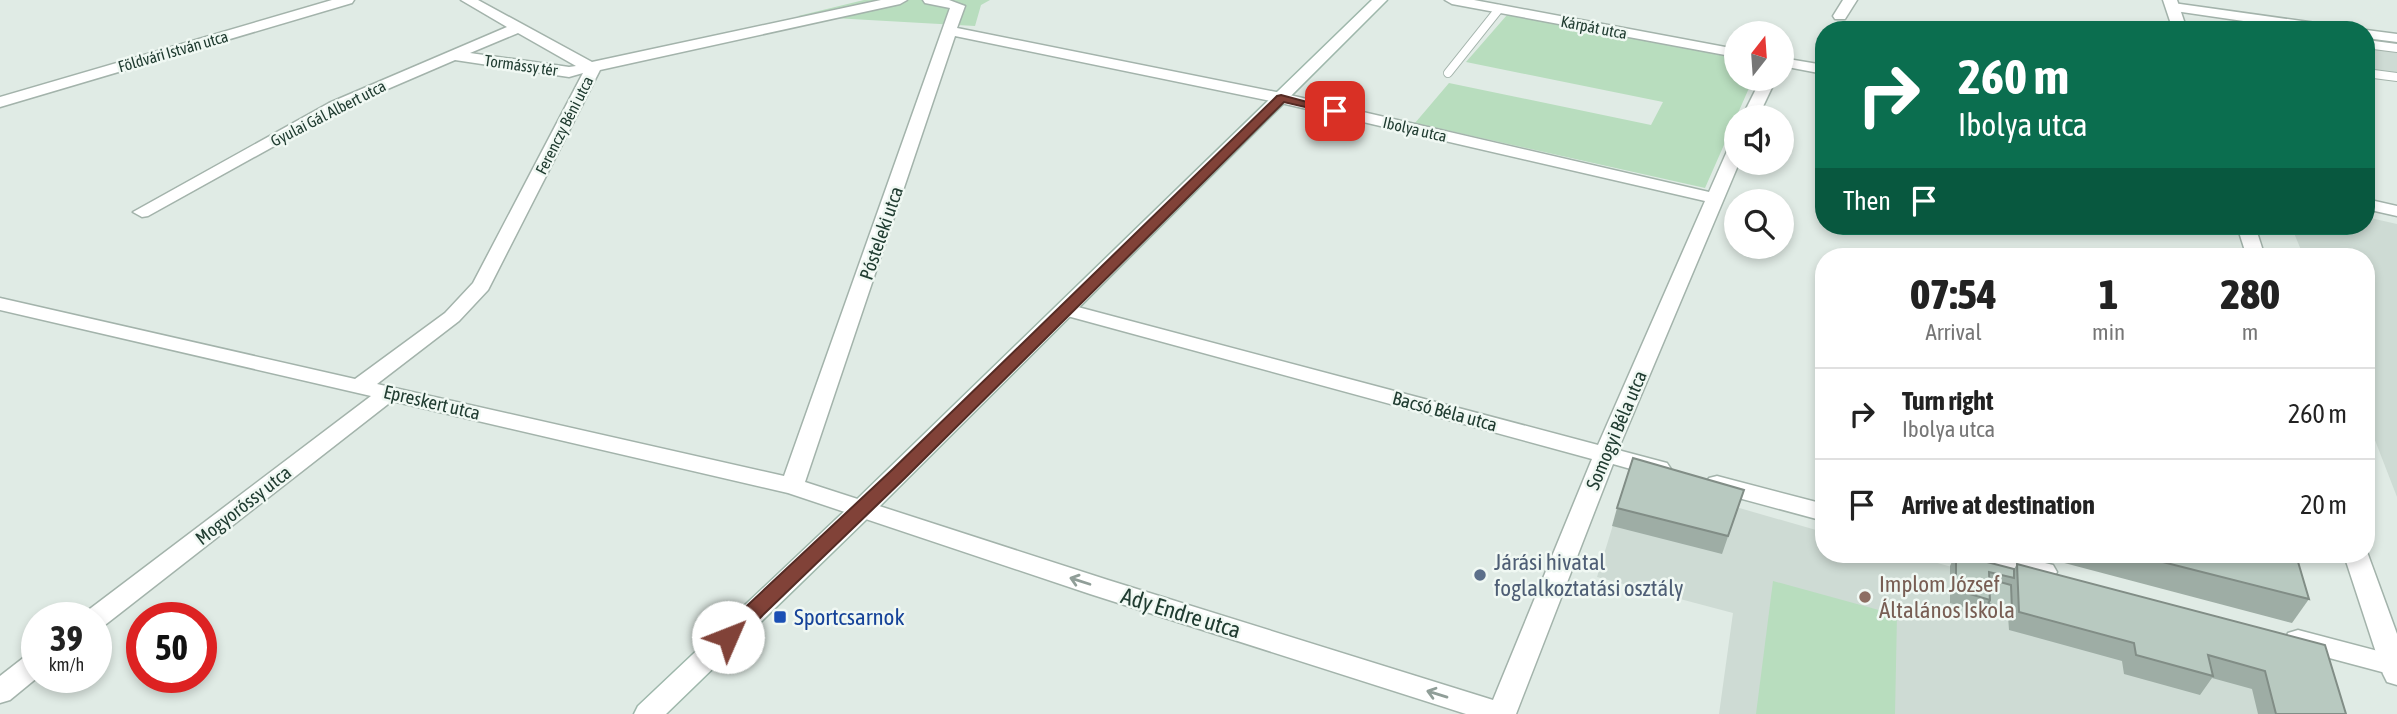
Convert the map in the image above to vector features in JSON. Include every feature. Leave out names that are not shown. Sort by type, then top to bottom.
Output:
[{"type":"street","name":"Földvári István utca","points":[[0,102],[346,0]]},
{"type":"street","name":"Tormássy tér","points":[[468,0],[593,69]]},
{"type":"street","name":"Ferenczy Béni utca","points":[[361,385],[452,317],[481,286],[593,69],[900,0]]},
{"type":"street","name":"Pósteleki utca","points":[[792,486],[962,3],[930,0]]},
{"type":"street","points":[[648,714],[1067,310],[1380,0]]},
{"type":"street","name":"Kárpát utca","points":[[1452,0],[1724,51]]},
{"type":"street","points":[[1840,16],[1850,0]]},
{"type":"street","points":[[2177,21],[2171,4],[2280,21]]},
{"type":"street","name":"Gyulai Gál Albert utca","points":[[142,212],[335,106],[520,27]]},
{"type":"street","name":"Ibolya utca","points":[[951,31],[1281,98],[1714,198]]},
{"type":"street","points":[[2375,35],[2397,38]]},
{"type":"street","name":"Tormássy tér","points":[[450,55],[569,72],[593,69]]},
{"type":"street","points":[[1794,64],[1815,68]]},
{"type":"street","name":"Somogyi Béla utca","points":[[1502,714],[1605,454],[1724,175]]},
{"type":"street","points":[[2375,206],[2397,211]]},
{"type":"street","name":"Epreskert utca","points":[[0,304],[792,486],[861,510]]},
{"type":"street","name":"Bacsó Béla utca","points":[[1067,310],[1815,511]]},
{"type":"street","name":"Mogyoróssy utca","points":[[112,606],[390,392]]},
{"type":"street","name":"Ady Endre utca","points":[[861,510],[1502,714]]},
{"type":"street","points":[[2009,563],[2073,580]]},
{"type":"street","points":[[2360,563],[2396,670]]},
{"type":"street","points":[[2274,634],[2396,670]]},
{"type":"street","points":[[0,692],[21,676]]},
{"type":"lane","points":[[1448,73],[1499,9]]},
{"type":"lane","points":[[2375,45],[2397,48]]},
{"type":"lane","points":[[2375,74],[2397,77]]},
{"type":"shaded area","points":[[2375,39],[2397,42],[2397,81],[2375,78]]},
{"type":"shaded area","points":[[2375,219],[2397,224],[2397,497],[2375,440],[2375,248],[2300,248],[2295,235],[2375,235]]},
{"type":"shaded area","name":"Implom József Általános Iskola","points":[[1628,476],[1815,530],[1815,563],[1937,563],[2007,582],[2326,714],[1719,714],[1733,613],[1597,577]]},
{"type":"green space","points":[[864,0],[990,0],[981,5],[975,26],[798,16]]},
{"type":"green space","points":[[1507,15],[1724,56],[1724,91],[1748,91],[1742,105],[1724,105],[1724,145],[1705,188],[1415,123],[1449,83],[1651,125],[1663,102],[1466,62]]},
{"type":"green space","points":[[1773,581],[1897,615],[1895,714],[1756,714]]},
{"type":"building","points":[[1633,458],[1744,490],[1728,536],[1617,508]]},
{"type":"building","points":[[1956,563],[1991,563],[2014,569],[2014,578],[1989,572],[1990,600],[1956,590]]},
{"type":"building","points":[[2167,563],[2298,563],[2309,599]]},
{"type":"building","points":[[2017,564],[2325,645],[2346,714],[2276,714],[2265,671],[2208,655],[2213,676],[2136,655],[2134,643],[2019,612]]},
{"type":"building","points":[[1989,579],[2011,585],[2012,610],[1988,604]]},
{"type":"place","name":"Járási hivatal foglalkoztatási osztály","points":[[1480,575]]},
{"type":"place","name":"Implom József Általános Iskola","points":[[1865,597]]},
{"type":"place","name":"Sportcsarnok","points":[[780,617]]},
{"type":"route","points":[[728,637],[899,474],[1281,98],[1335,111]]}]
